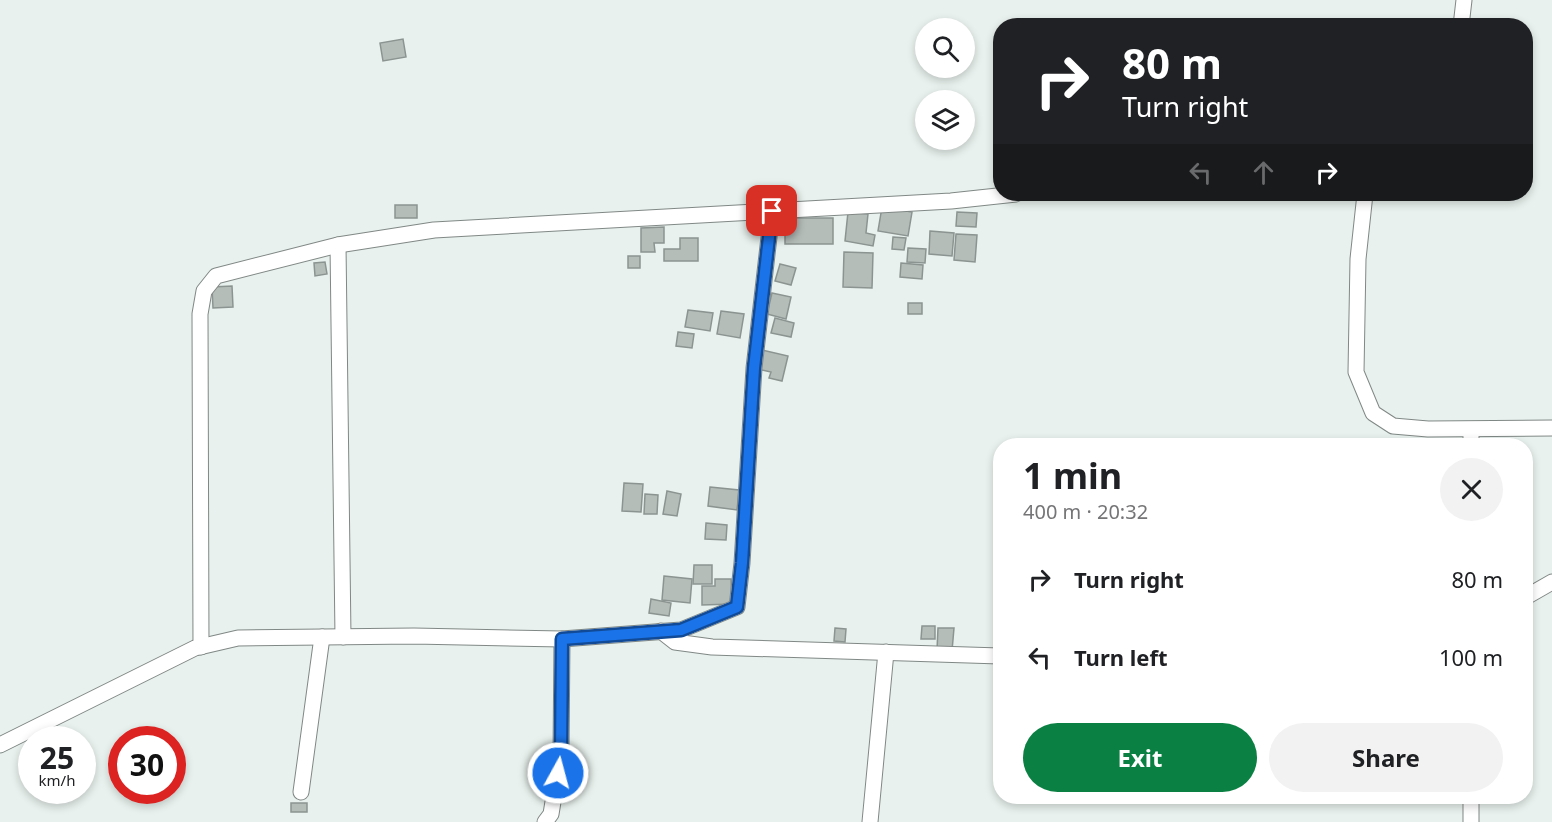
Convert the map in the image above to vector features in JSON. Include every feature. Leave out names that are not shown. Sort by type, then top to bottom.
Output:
[{"type":"street","points":[[1462,18],[1464,0]]},
{"type":"street","points":[[201,647],[200,314],[204,291],[216,276],[338,245],[434,230],[951,201],[993,196]]},
{"type":"street","points":[[1364,201],[1358,259],[1356,372],[1373,413],[1393,426],[1428,429],[1552,428]]},
{"type":"street","points":[[0,745],[201,647],[238,638],[414,636],[562,639],[681,630],[737,607],[742,563],[754,368],[772,211]]},
{"type":"street","points":[[338,245],[343,637]]},
{"type":"street","points":[[1471,430],[1471,438]]},
{"type":"street","points":[[1533,593],[1552,582]]},
{"type":"street","points":[[661,631],[675,642],[712,647],[993,656]]},
{"type":"street","points":[[301,792],[322,637]]},
{"type":"street","points":[[545,822],[551,814],[561,753],[562,639]]},
{"type":"street","points":[[870,822],[886,652]]},
{"type":"street","points":[[1471,804],[1471,822]]},
{"type":"building","points":[[403,39],[406,57],[383,61],[380,43]]},
{"type":"building","points":[[395,205],[417,205],[417,218],[395,218]]},
{"type":"building","points":[[882,207],[912,212],[908,236],[878,231]]},
{"type":"building","points":[[848,212],[868,214],[866,233],[875,235],[873,246],[845,241]]},
{"type":"building","points":[[957,212],[977,213],[976,227],[956,226]]},
{"type":"building","points":[[785,218],[833,218],[833,244],[785,244]]},
{"type":"building","points":[[664,227],[664,243],[654,243],[655,252],[641,252],[641,228]]},
{"type":"building","points":[[930,231],[954,233],[952,256],[929,254]]},
{"type":"building","points":[[956,234],[977,235],[975,262],[954,260]]},
{"type":"building","points":[[893,237],[906,238],[904,250],[892,249]]},
{"type":"building","points":[[680,238],[698,238],[698,261],[664,261],[664,249],[680,249]]},
{"type":"building","points":[[908,248],[926,249],[925,263],[907,262]]},
{"type":"building","points":[[844,252],[873,253],[872,288],[843,287]]},
{"type":"building","points":[[628,256],[640,256],[640,268],[628,268]]},
{"type":"building","points":[[325,262],[327,274],[315,276],[314,263]]},
{"type":"building","points":[[901,263],[923,265],[922,279],[900,277]]},
{"type":"building","points":[[780,264],[796,268],[791,285],[775,281]]},
{"type":"building","points":[[232,286],[233,307],[213,308],[212,287]]},
{"type":"building","points":[[772,293],[791,297],[786,319],[767,314]]},
{"type":"building","points":[[908,303],[922,303],[922,314],[908,314]]},
{"type":"building","points":[[688,310],[713,313],[710,331],[685,327]]},
{"type":"building","points":[[721,311],[744,314],[740,338],[717,334]]},
{"type":"building","points":[[775,318],[794,323],[791,337],[771,333]]},
{"type":"building","points":[[678,332],[694,334],[692,348],[676,346]]},
{"type":"building","points":[[762,350],[788,356],[782,381],[769,378],[771,372],[757,369]]},
{"type":"building","points":[[624,483],[643,484],[641,512],[622,511]]},
{"type":"building","points":[[710,487],[739,490],[737,510],[708,506]]},
{"type":"building","points":[[667,491],[681,494],[677,516],[663,514]]},
{"type":"building","points":[[645,494],[658,495],[657,514],[644,514]]},
{"type":"building","points":[[706,523],[727,525],[726,540],[705,539]]},
{"type":"building","points":[[694,565],[712,565],[712,584],[693,584]]},
{"type":"building","points":[[664,576],[692,579],[690,603],[662,600]]},
{"type":"building","points":[[715,579],[731,579],[732,604],[702,605],[702,586],[715,586]]},
{"type":"building","points":[[651,599],[671,603],[669,616],[649,613]]},
{"type":"building","points":[[922,626],[935,626],[935,639],[921,639]]},
{"type":"building","points":[[835,628],[846,629],[845,642],[834,641]]},
{"type":"building","points":[[938,628],[954,628],[952,651],[937,650]]},
{"type":"building","points":[[291,803],[307,803],[307,812],[291,812]]},
{"type":"route","points":[[558,773],[561,753],[562,639],[681,630],[737,607],[742,563],[754,368],[772,211]]}]
